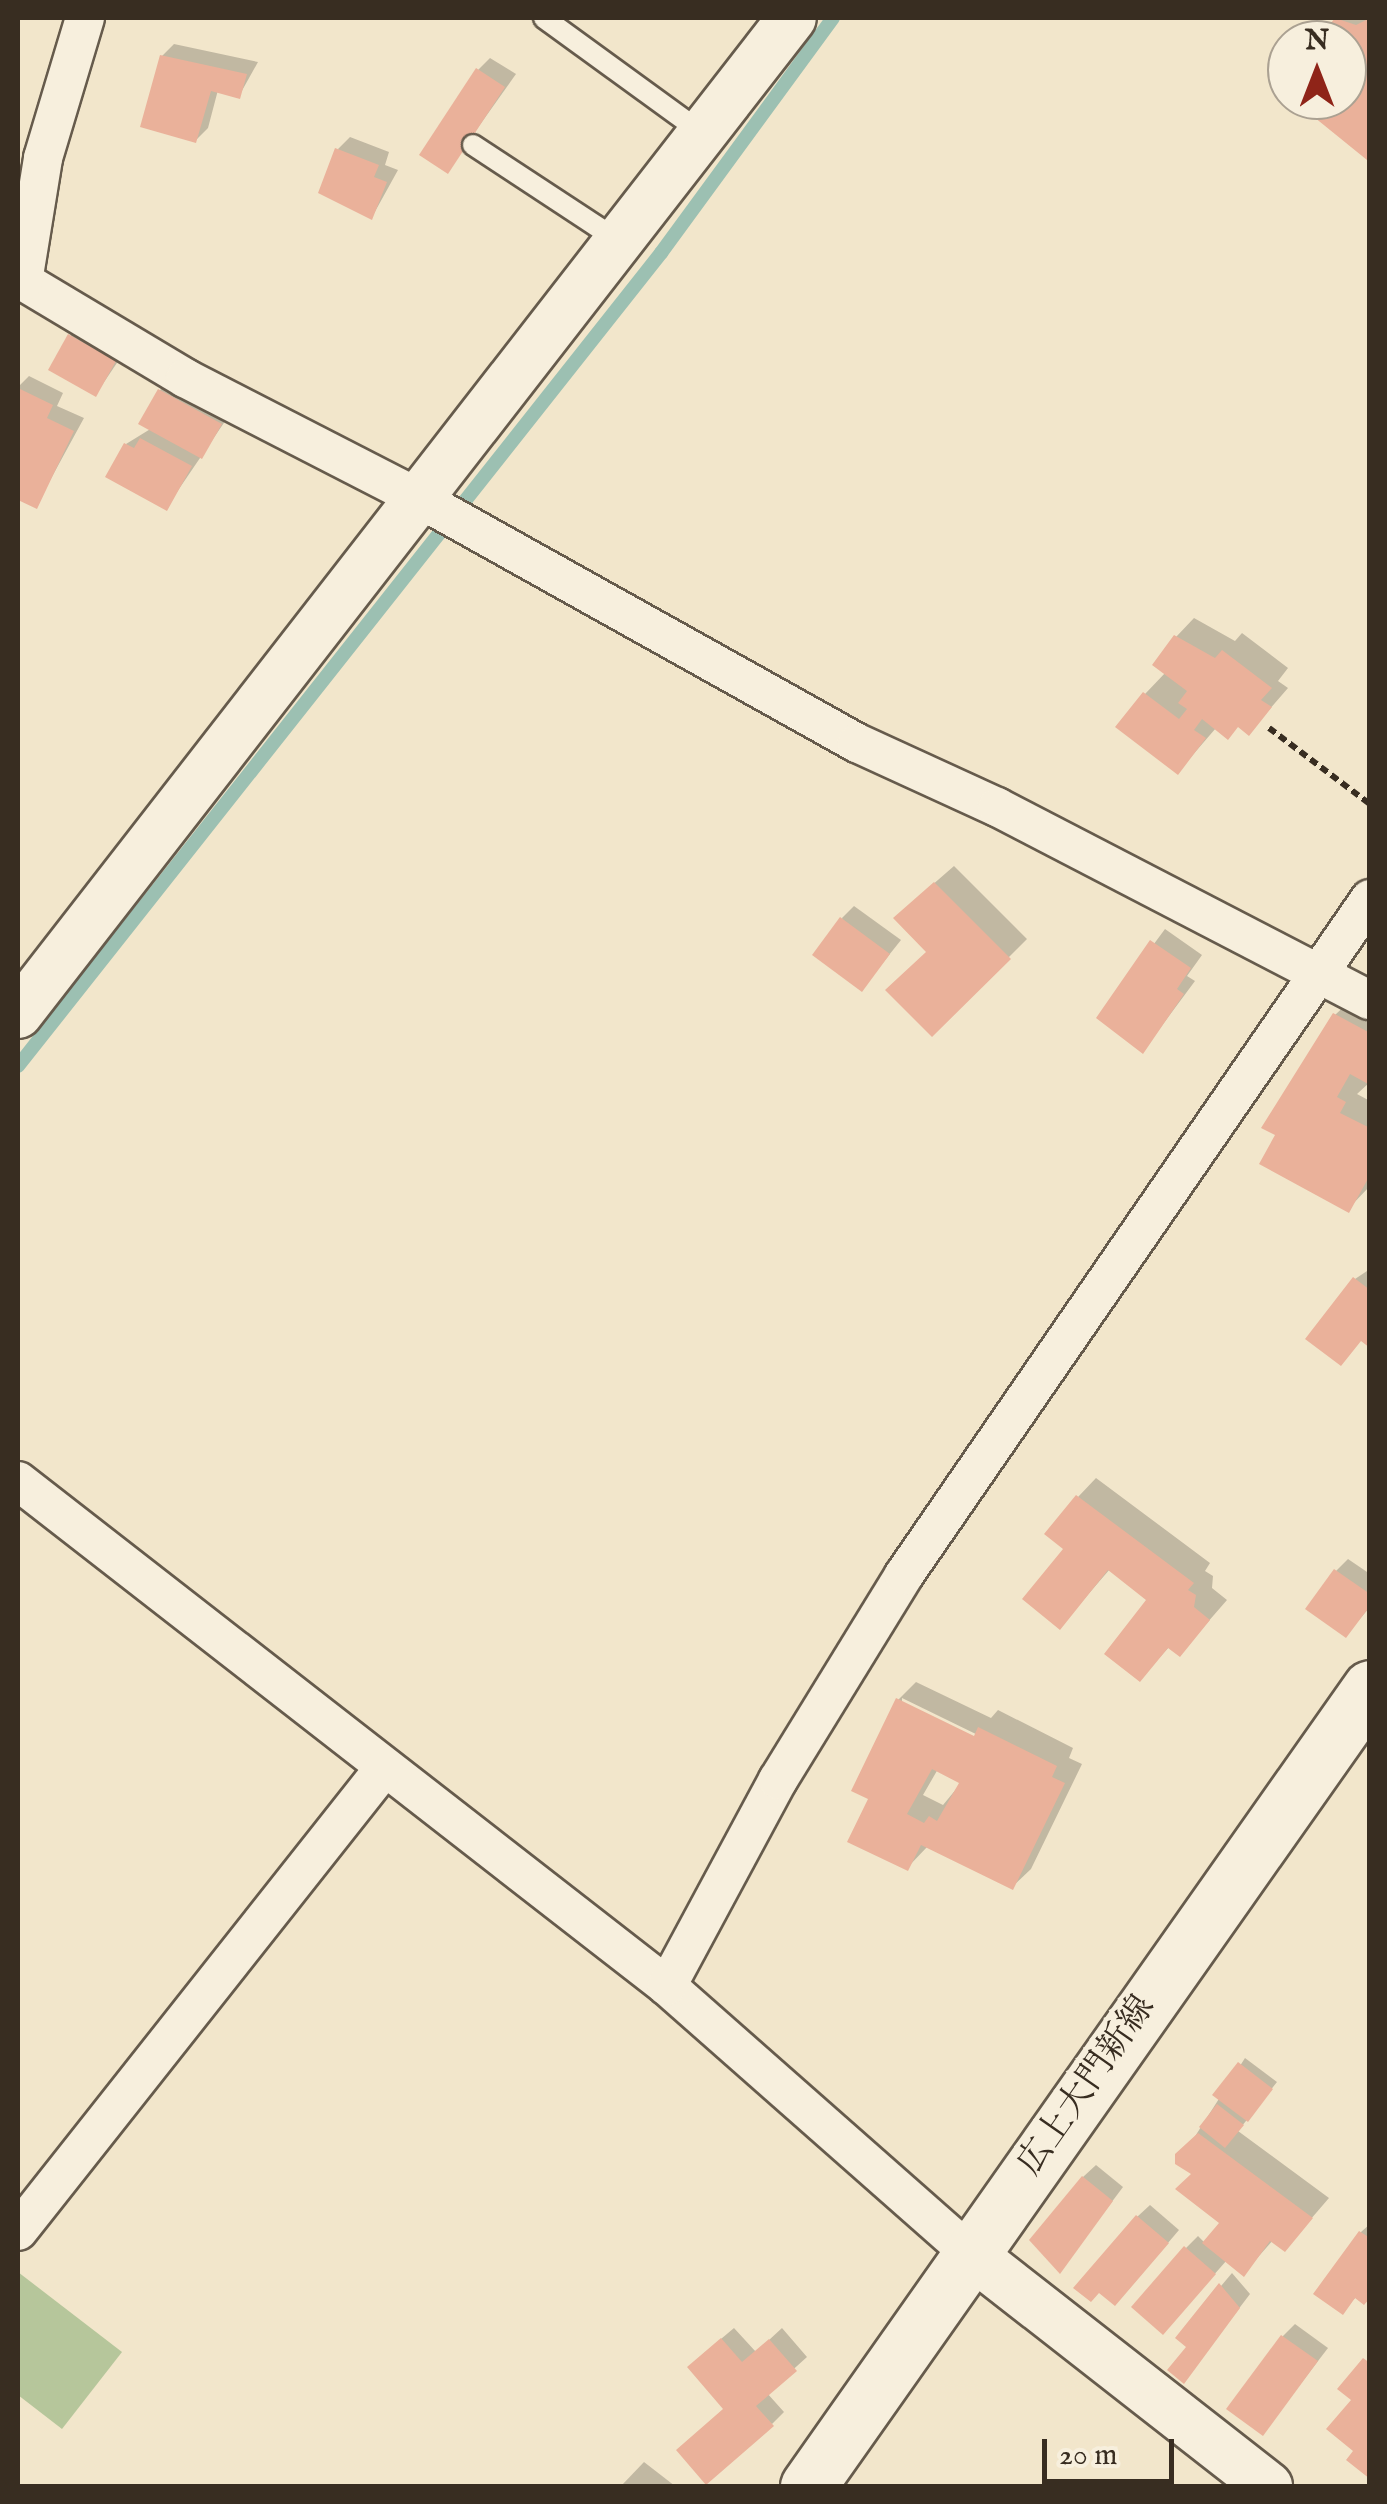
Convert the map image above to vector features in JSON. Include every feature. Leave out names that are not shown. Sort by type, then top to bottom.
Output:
[{"type":"main road","name":"広上大門新線","points":[[808,2486],[1370,1688]]},
{"type":"street","points":[[85,18],[43,158],[20,280],[185,378],[420,499],[857,743],[1370,1000]]},
{"type":"street","points":[[18,1014],[792,18]]},
{"type":"street","points":[[667,1986],[778,1780],[904,1575],[1370,898]]},
{"type":"street","points":[[18,1481],[667,1986],[970,2254],[1268,2486]]},
{"type":"street","points":[[18,2231],[384,1768]]},
{"type":"lane","points":[[544,18],[702,133]]},
{"type":"lane","points":[[472,145],[618,242]]},
{"type":"path","points":[[1269,728],[1370,804]]},
{"type":"green space","points":[[18,2272],[122,2352],[62,2429],[18,2395]]},
{"type":"building","points":[[1370,18],[1367,160],[1318,120],[1367,120],[1366,20]]},
{"type":"building","points":[[160,55],[247,74],[240,99],[211,91],[196,143],[140,127]]},
{"type":"building","points":[[476,68],[505,87],[448,174],[419,155]]},
{"type":"building","points":[[335,148],[379,165],[374,177],[387,182],[372,220],[318,193]]},
{"type":"building","points":[[68,334],[116,361],[96,397],[48,370]]},
{"type":"building","points":[[18,388],[53,405],[47,418],[74,431],[37,509],[18,500]]},
{"type":"building","points":[[158,389],[222,424],[202,459],[138,424]]},
{"type":"building","points":[[140,438],[192,466],[167,511],[105,477],[124,443],[134,448]]},
{"type":"building","points":[[1174,635],[1215,658],[1222,650],[1272,688],[1261,700],[1272,707],[1249,736],[1238,727],[1228,740],[1202,719],[1194,730],[1206,738],[1178,775],[1115,727],[1143,692],[1179,719],[1187,709],[1178,703],[1187,691],[1152,665]]},
{"type":"building","points":[[934,882],[1011,959],[932,1037],[885,990],[926,952],[893,918]]},
{"type":"building","points":[[840,917],[890,954],[862,992],[812,955]]},
{"type":"building","points":[[1150,940],[1191,968],[1177,989],[1184,994],[1143,1054],[1096,1018]]},
{"type":"building","points":[[1333,1013],[1370,1033],[1370,1085],[1350,1074],[1337,1097],[1346,1102],[1340,1113],[1370,1128],[1370,1175],[1349,1213],[1259,1164],[1275,1135],[1261,1128]]},
{"type":"building","points":[[1353,1277],[1370,1290],[1370,1348],[1361,1341],[1341,1366],[1305,1339]]},
{"type":"building","points":[[1076,1495],[1194,1583],[1188,1590],[1196,1595],[1194,1607],[1210,1620],[1180,1657],[1168,1648],[1140,1682],[1104,1654],[1146,1600],[1108,1570],[1060,1630],[1022,1599],[1063,1549],[1044,1534]]},
{"type":"building","points":[[1334,1569],[1370,1594],[1370,1606],[1346,1638],[1305,1609]]},
{"type":"building","points":[[896,1698],[974,1736],[978,1727],[1057,1766],[1052,1777],[1065,1783],[1013,1890],[921,1845],[908,1871],[847,1842],[868,1799],[851,1791]],"holes":[[[932,1769],[959,1783],[937,1821],[929,1816],[924,1823],[907,1814]]]},
{"type":"building","points":[[1238,2062],[1273,2089],[1248,2122],[1212,2095]]},
{"type":"building","points":[[1217,2104],[1244,2125],[1225,2148],[1199,2127]]},
{"type":"building","points":[[1198,2133],[1313,2218],[1285,2252],[1270,2241],[1244,2277],[1202,2243],[1219,2223],[1175,2189],[1191,2174],[1175,2164],[1175,2154]]},
{"type":"building","points":[[1082,2176],[1113,2201],[1060,2274],[1029,2240]]},
{"type":"building","points":[[1136,2215],[1169,2243],[1115,2306],[1099,2293],[1091,2302],[1073,2288]]},
{"type":"building","points":[[1359,2231],[1370,2238],[1370,2298],[1364,2305],[1355,2298],[1343,2315],[1313,2294]]},
{"type":"building","points":[[1184,2246],[1216,2274],[1163,2335],[1131,2307]]},
{"type":"building","points":[[1219,2283],[1240,2308],[1184,2384],[1167,2370],[1186,2347],[1175,2338]]},
{"type":"building","points":[[1281,2335],[1318,2361],[1263,2436],[1226,2409]]},
{"type":"building","points":[[721,2338],[742,2362],[769,2339],[797,2371],[756,2406],[774,2426],[706,2485],[676,2450],[723,2409],[687,2367]]},
{"type":"building","points":[[1363,2358],[1370,2363],[1370,2479],[1346,2460],[1353,2451],[1326,2429],[1351,2400],[1337,2389]]},
{"type":"waterway","points":[[18,1066],[661,253],[833,18]]}]
